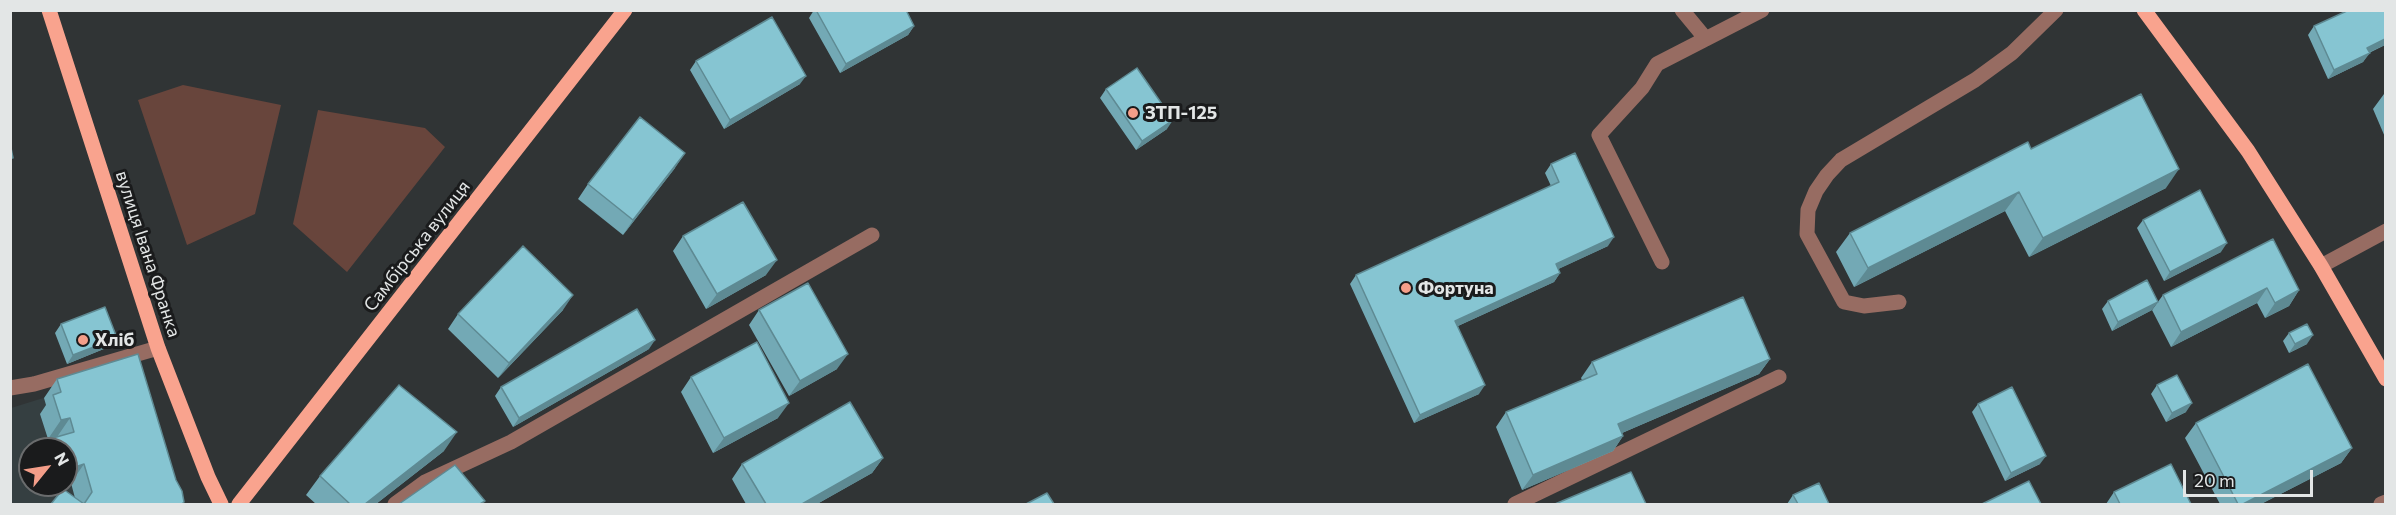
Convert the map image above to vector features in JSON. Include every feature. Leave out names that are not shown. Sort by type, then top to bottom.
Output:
[{"type":"main road","name":"вулиця Івана Франка","points":[[49,10],[158,348],[208,477],[222,504]]},
{"type":"main road","name":"Самбірська вулиця","points":[[239,504],[625,10]]},
{"type":"main road","points":[[2145,10],[2248,151],[2321,266],[2385,379]]},
{"type":"street","points":[[1682,10],[1706,39]]},
{"type":"street","points":[[1662,262],[1599,135],[1642,88],[1657,64],[1762,10]]},
{"type":"street","points":[[1899,302],[1864,306],[1844,302],[1807,234],[1808,210],[1816,191],[1841,160],[1975,80],[2012,53],[2056,10]]},
{"type":"street","points":[[2321,266],[2385,231]]},
{"type":"street","points":[[395,504],[425,482],[511,442],[872,235]]},
{"type":"street","points":[[10,388],[34,384],[158,348]]},
{"type":"street","points":[[1515,504],[1779,377]]},
{"type":"street","points":[[2381,504],[2385,502]]},
{"type":"shaded area","points":[[183,85],[281,105],[255,214],[187,245],[138,100]]},
{"type":"shaded area","points":[[318,110],[425,128],[445,147],[347,272],[293,224]]},
{"type":"shaded area","points":[[124,373],[167,504],[11,504],[11,408]]},
{"type":"building","points":[[816,10],[906,10],[914,26],[846,64]]},
{"type":"building","points":[[2349,10],[2385,10],[2385,39],[2367,48],[2370,53],[2334,70],[2314,26]]},
{"type":"building","points":[[772,17],[806,76],[730,120],[696,61]]},
{"type":"building","name":"ЗТП-125","points":[[1137,68],[1173,120],[1142,141],[1106,89]]},
{"type":"building","points":[[2141,94],[2179,169],[2043,238],[2019,192],[1868,268],[1850,233],[2028,142],[2031,149]]},
{"type":"building","points":[[640,117],[685,153],[633,220],[588,184]]},
{"type":"building","points":[[1575,153],[1614,237],[1556,264],[1560,273],[1455,321],[1485,385],[1420,415],[1356,275],[1559,182],[1551,164]]},
{"type":"building","points":[[2200,190],[2227,243],[2170,272],[2143,220]]},
{"type":"building","points":[[743,202],[777,260],[717,294],[683,236]]},
{"type":"building","points":[[2273,239],[2299,290],[2275,303],[2267,288],[2181,332],[2163,295]]},
{"type":"building","points":[[523,246],[573,295],[509,363],[458,314]]},
{"type":"building","points":[[2147,280],[2158,302],[2118,322],[2108,301]]},
{"type":"building","points":[[808,283],[848,354],[800,381],[759,310]]},
{"type":"building","points":[[1743,297],[1770,359],[1618,424],[1623,436],[1533,475],[1506,412],[1597,374],[1592,362]]},
{"type":"building","name":"Хліб","points":[[105,307],[117,338],[73,355],[61,324]]},
{"type":"building","points":[[637,309],[655,340],[519,418],[501,387]]},
{"type":"building","points":[[2307,324],[2313,335],[2295,344],[2289,333]]},
{"type":"building","points":[[757,342],[789,403],[724,438],[691,377]]},
{"type":"building","points":[[138,354],[176,480],[182,491],[184,502],[182,504],[84,504],[92,492],[84,464],[78,466],[78,437],[56,437],[74,432],[70,418],[61,420],[53,395],[61,392],[57,379]]},
{"type":"building","points":[[2308,364],[2352,448],[2243,504],[2238,504],[2196,423]]},
{"type":"building","points":[[2177,375],[2192,403],[2172,413],[2157,385]]},
{"type":"building","points":[[399,385],[457,432],[365,504],[350,504],[320,476]]},
{"type":"building","points":[[2012,387],[2046,456],[2011,473],[1978,404]]},
{"type":"building","points":[[850,402],[883,458],[802,504],[766,504],[742,464]]},
{"type":"building","points":[[2171,464],[2191,504],[2120,504],[2114,492]]},
{"type":"building","points":[[455,465],[485,501],[480,504],[399,504]]},
{"type":"building","points":[[1631,472],[1646,504],[1555,504]]},
{"type":"building","points":[[2029,481],[2041,504],[1982,504]]},
{"type":"building","points":[[1819,483],[1829,504],[1798,504],[1793,495]]},
{"type":"building","points":[[1047,493],[1054,504],[1026,504]]},
{"type":"building","points":[[57,497],[74,497],[84,504],[51,504]]},
{"type":"place","name":"ЗТП-125","points":[[1133,113]]},
{"type":"place","name":"Фортуна","points":[[1406,288]]},
{"type":"place","name":"Хліб","points":[[83,340]]}]
